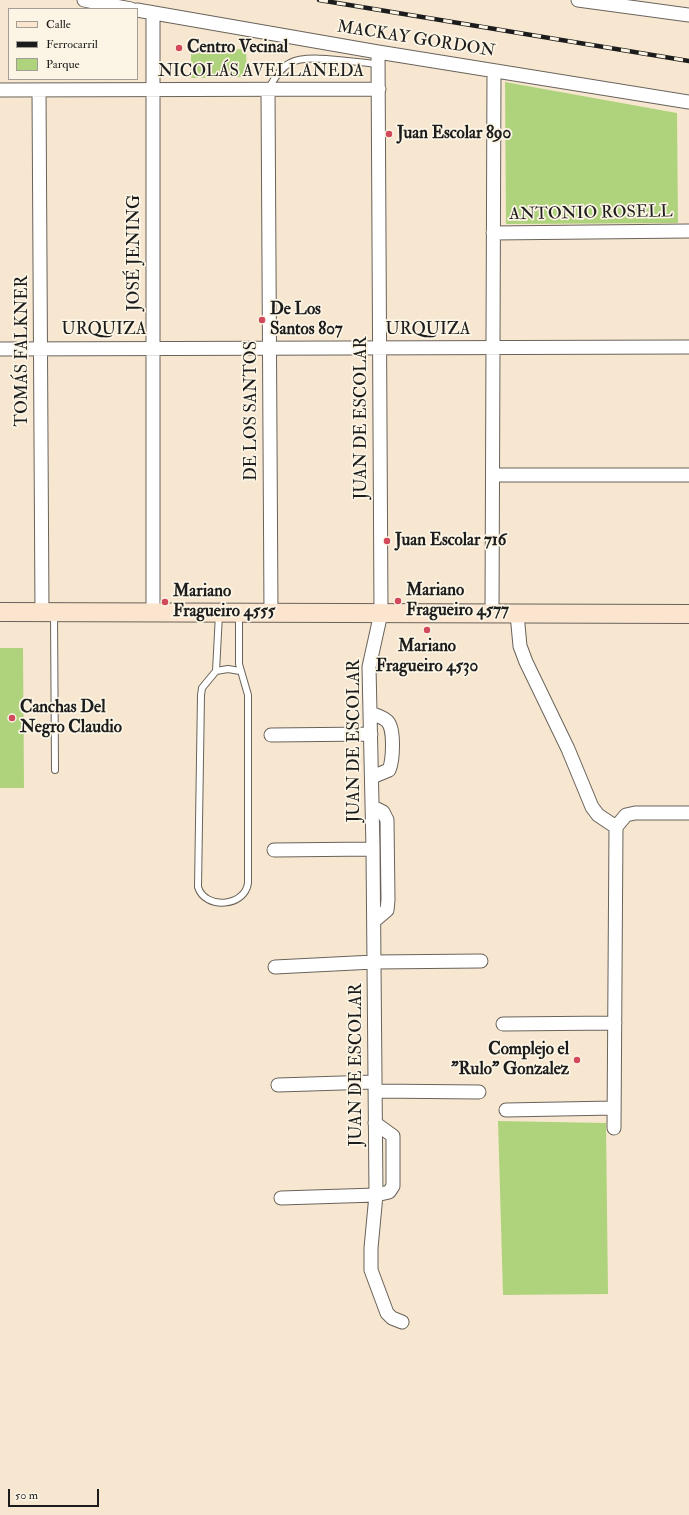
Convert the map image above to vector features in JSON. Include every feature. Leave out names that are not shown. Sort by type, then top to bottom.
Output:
[{"type":"main road","points":[[0,612],[689,614]]},
{"type":"street","points":[[84,0],[126,8]]},
{"type":"street","points":[[578,0],[689,16]]},
{"type":"street","name":"MACKAY GORDON","points":[[138,10],[378,58],[494,71],[689,102]]},
{"type":"street","name":"JOSÉ JENING","points":[[152,13],[153,612]]},
{"type":"street","name":"JUAN DE ESCOLAR","points":[[378,58],[381,613],[369,667],[374,850],[374,1086],[376,1195],[371,1248],[371,1270],[387,1313],[392,1318],[402,1322]]},
{"type":"street","points":[[492,614],[494,71]]},
{"type":"street","name":"NICOLÁS AVELLANEDA","points":[[0,90],[379,89]]},
{"type":"street","name":"TOMÁS FALKNER","points":[[39,90],[41,349],[48,613]]},
{"type":"street","name":"DE LOS SANTOS","points":[[268,90],[271,612]]},
{"type":"street","name":"ANTONIO ROSELL","points":[[493,233],[689,231]]},
{"type":"street","name":"URQUIZA","points":[[0,349],[689,347]]},
{"type":"street","points":[[493,475],[689,475]]},
{"type":"street","points":[[517,614],[520,646],[526,662],[568,749],[592,807],[598,815],[616,827]]},
{"type":"street","points":[[370,713],[386,720],[391,726],[392,733],[392,763],[389,770],[372,777]]},
{"type":"street","points":[[271,735],[372,734]]},
{"type":"street","points":[[373,807],[383,812],[387,820],[388,900],[387,910],[374,921]]},
{"type":"street","points":[[614,1128],[616,827],[626,815],[635,813],[689,812]]},
{"type":"street","points":[[274,850],[374,850]]},
{"type":"street","points":[[275,967],[374,962],[481,961]]},
{"type":"street","points":[[503,1024],[615,1023]]},
{"type":"street","points":[[278,1085],[374,1086],[479,1092]]},
{"type":"street","points":[[506,1110],[614,1108]]},
{"type":"street","points":[[281,1198],[376,1195],[389,1192],[394,1186],[393,1136],[375,1123]]},
{"type":"lane","points":[[268,90],[276,76],[288,63],[302,58],[378,58]]},
{"type":"lane","points":[[219,612],[216,671],[202,688],[201,694],[198,886],[200,893],[205,898],[215,902],[226,903],[243,896],[247,890],[248,883],[248,695],[240,671],[240,612]]},
{"type":"lane","points":[[48,613],[55,770]]},
{"type":"lane","points":[[216,671],[228,669],[240,671]]},
{"type":"green space","points":[[246,49],[247,77],[191,78],[191,50]]},
{"type":"green space","points":[[505,82],[677,113],[678,223],[506,224]]},
{"type":"green space","name":"Canchas Del Negro Claudio","points":[[0,648],[23,648],[24,788],[0,788]]},
{"type":"green space","points":[[498,1121],[606,1123],[608,1294],[503,1295]]},
{"type":"railway","points":[[319,0],[689,61]]},
{"type":"place","name":"Centro Vecinal","points":[[179,48]]},
{"type":"place","name":"Juan Escolar 890","points":[[389,134]]},
{"type":"place","name":"De Los Santos 807","points":[[262,320]]},
{"type":"place","name":"Juan Escolar 716","points":[[387,541]]},
{"type":"place","name":"Mariano Fragueiro 4577","points":[[398,601]]},
{"type":"place","name":"Mariano Fragueiro 4555","points":[[165,602]]},
{"type":"place","name":"Mariano Fragueiro 4530","points":[[427,630]]},
{"type":"place","name":"Canchas Del Negro Claudio","points":[[12,718]]},
{"type":"place","name":"Complejo el \"Rulo\" Gonzalez","points":[[577,1060]]}]
